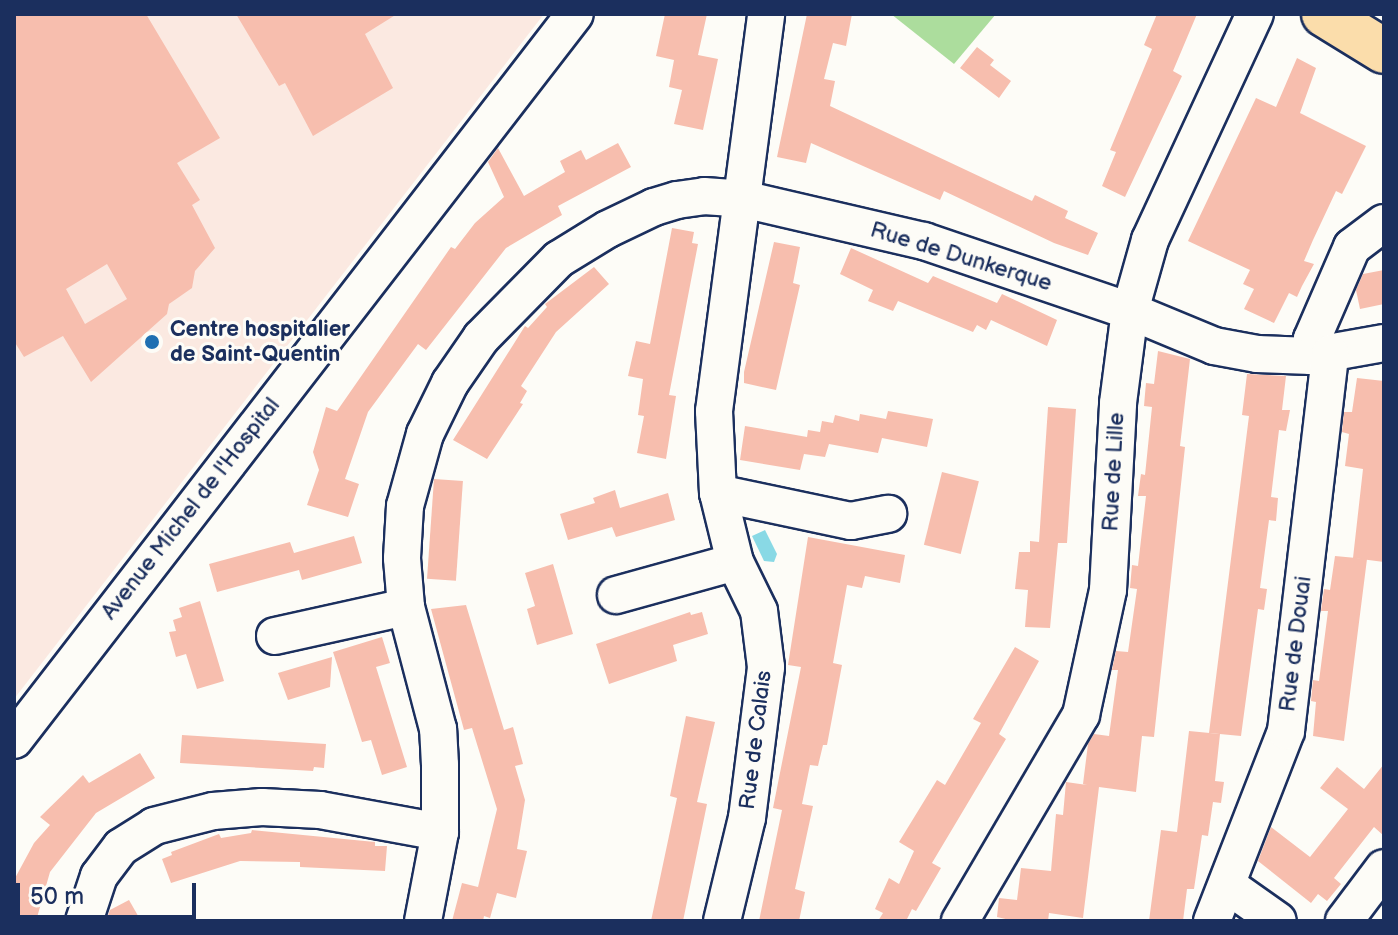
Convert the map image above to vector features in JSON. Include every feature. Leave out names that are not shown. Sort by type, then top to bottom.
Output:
[{"type":"main road","points":[[1324,14],[1384,51]]},
{"type":"street","name":"Avenue Michel de l'Hospital","points":[[14,740],[575,14]]},
{"type":"street","points":[[743,199],[766,14]]},
{"type":"street","name":"Rue de Lille","points":[[960,921],[1081,715],[1108,590],[1118,403],[1130,311],[1150,240],[1255,14]]},
{"type":"street","name":"Rue de Dunkerque","points":[[423,921],[440,832],[438,729],[406,607],[402,558],[409,492],[425,434],[450,383],[481,338],[559,259],[608,229],[654,207],[677,200],[704,196],[743,199],[924,241],[1130,311],[1214,346],[1257,354],[1320,355],[1384,343]]},
{"type":"street","name":"Rue de Calais","points":[[722,921],[747,818],[766,667],[759,611],[735,562],[718,493],[714,411],[743,199]]},
{"type":"street","name":"Rue de Douai","points":[[1212,921],[1286,731],[1320,355],[1312,339],[1352,247],[1384,223]]},
{"type":"street","points":[[718,493],[851,521],[888,514]]},
{"type":"street","points":[[616,595],[735,562]]},
{"type":"street","points":[[275,636],[406,607]]},
{"type":"street","points":[[84,921],[99,876],[121,847],[154,826],[213,811],[262,807],[320,810],[440,832]]},
{"type":"street","points":[[1344,921],[1384,868]]},
{"type":"street","points":[[1227,885],[1278,921]]},
{"type":"shaded area","name":"Centre hospitalier de Saint-Quentin","points":[[14,14],[544,14],[14,699]]},
{"type":"green space","points":[[891,14],[996,14],[954,64]]},
{"type":"water","points":[[765,530],[777,554],[774,562],[764,561],[752,536]]},
{"type":"building","points":[[14,14],[146,14],[220,138],[177,163],[200,200],[192,205],[215,248],[195,271],[192,288],[169,304],[167,314],[91,382],[63,336],[24,357],[14,341]],"holes":[[[107,264],[127,299],[85,324],[66,289]]]},
{"type":"building","points":[[236,14],[397,14],[365,34],[393,88],[313,136],[285,83],[279,86]]},
{"type":"building","points":[[665,14],[707,14],[698,55],[718,59],[703,130],[674,124],[682,90],[669,87],[674,60],[656,56]]},
{"type":"building","points":[[807,14],[852,14],[846,46],[833,43],[824,79],[835,81],[830,106],[1032,201],[1035,195],[1068,211],[1065,218],[1098,233],[1088,255],[1054,243],[944,191],[940,200],[811,143],[806,163],[777,157]]},
{"type":"building","points":[[1157,14],[1197,14],[1173,71],[1182,76],[1125,197],[1102,186],[1116,152],[1110,150],[1152,49],[1144,45]]},
{"type":"building","points":[[977,47],[994,60],[990,65],[1011,81],[999,98],[960,68]]},
{"type":"building","points":[[1297,58],[1316,68],[1300,113],[1366,146],[1342,194],[1336,191],[1313,240],[1304,261],[1314,264],[1297,297],[1289,293],[1274,323],[1244,309],[1254,289],[1243,284],[1250,270],[1188,241],[1256,98],[1276,107]]},
{"type":"building","points":[[618,143],[631,167],[558,206],[562,215],[506,248],[426,350],[418,344],[368,412],[345,479],[359,484],[348,517],[307,505],[319,470],[313,452],[326,407],[337,411],[451,247],[455,249],[475,223],[504,197],[488,162],[498,148],[524,196],[565,172],[560,161],[581,150],[586,160]]},
{"type":"building","points":[[672,228],[694,232],[692,243],[698,244],[669,395],[676,396],[666,459],[637,453],[644,416],[638,415],[643,379],[628,376],[636,341],[650,344]]},
{"type":"building","points":[[774,242],[800,247],[793,283],[800,285],[776,390],[744,383]]},
{"type":"building","points":[[851,248],[928,283],[933,276],[997,303],[1002,294],[1057,320],[1047,346],[991,320],[986,330],[977,325],[973,332],[898,301],[893,311],[868,301],[873,290],[840,274]]},
{"type":"building","points":[[594,267],[609,284],[556,332],[521,386],[527,391],[520,403],[523,404],[487,459],[453,440],[525,326],[528,328],[547,307],[545,304]]},
{"type":"building","points":[[1384,270],[1384,304],[1360,309],[1356,290],[1363,274]]},
{"type":"building","points":[[1158,351],[1190,359],[1180,446],[1185,447],[1154,737],[1142,736],[1136,792],[1099,787],[1083,918],[1049,913],[1048,921],[1014,921],[997,917],[999,898],[1017,900],[1021,868],[1051,871],[1056,814],[1063,815],[1066,782],[1087,785],[1083,784],[1088,744],[1094,734],[1109,736],[1118,670],[1112,670],[1116,651],[1128,652],[1137,589],[1130,588],[1132,565],[1138,566],[1146,496],[1138,496],[1141,474],[1145,475],[1152,407],[1144,406],[1145,394],[1146,383],[1154,384]]},
{"type":"building","points":[[1247,374],[1286,376],[1282,410],[1290,410],[1286,431],[1279,430],[1271,497],[1278,498],[1276,521],[1269,520],[1260,588],[1267,589],[1264,610],[1258,609],[1241,736],[1209,733],[1249,416],[1242,415]]},
{"type":"building","points":[[1357,378],[1384,381],[1384,562],[1353,558],[1363,469],[1345,466],[1349,434],[1342,432],[1344,412],[1352,412]]},
{"type":"building","points":[[1048,407],[1076,409],[1067,543],[1058,543],[1050,628],[1025,627],[1028,590],[1015,589],[1019,552],[1030,552],[1030,541],[1039,542]]},
{"type":"building","points":[[888,411],[933,419],[927,447],[882,438],[878,453],[829,444],[825,457],[804,454],[800,470],[740,460],[745,426],[807,437],[808,430],[820,432],[822,421],[833,423],[835,415],[859,421],[860,414],[886,419]]},
{"type":"building","points":[[942,472],[979,481],[961,554],[924,545]]},
{"type":"building","points":[[434,479],[463,481],[456,581],[427,579]]},
{"type":"building","points":[[615,490],[620,508],[668,493],[675,520],[616,537],[612,527],[568,540],[560,514],[595,503],[593,498]]},
{"type":"building","points":[[354,536],[362,563],[302,580],[299,570],[217,592],[209,564],[290,542],[294,553]]},
{"type":"building","points":[[808,537],[905,555],[900,583],[865,576],[862,588],[847,585],[833,663],[842,665],[827,745],[823,745],[818,766],[810,765],[802,804],[813,806],[795,889],[805,892],[799,921],[759,921],[782,810],[773,808],[801,667],[788,665]]},
{"type":"building","points":[[1335,556],[1367,559],[1344,741],[1313,736],[1316,702],[1311,701],[1313,680],[1319,681],[1328,611],[1321,611],[1324,589],[1330,590]]},
{"type":"building","points":[[553,564],[573,634],[537,645],[527,609],[535,606],[525,573]]},
{"type":"building","points":[[200,601],[224,681],[197,689],[186,654],[176,657],[169,632],[176,631],[173,620],[182,617],[179,608]]},
{"type":"building","points":[[466,605],[504,730],[513,727],[523,764],[515,766],[525,800],[517,849],[527,851],[516,898],[497,893],[490,918],[484,916],[483,921],[452,921],[462,883],[478,887],[497,809],[472,728],[464,730],[431,609]]},
{"type":"building","points":[[690,612],[691,615],[702,612],[708,634],[673,645],[677,661],[609,684],[596,644]]},
{"type":"building","points":[[382,637],[390,663],[376,667],[407,767],[382,775],[371,740],[362,742],[333,652]]},
{"type":"building","points":[[1015,647],[1039,661],[999,734],[1006,739],[932,863],[941,868],[916,911],[912,909],[906,921],[878,921],[883,913],[875,909],[889,878],[899,884],[914,851],[899,842],[937,780],[945,785],[981,723],[973,719]]},
{"type":"building","points":[[332,657],[330,687],[288,700],[278,673]]},
{"type":"building","points":[[686,716],[715,722],[697,802],[707,804],[683,921],[651,921],[677,798],[670,796]]},
{"type":"building","points":[[1189,731],[1220,734],[1215,781],[1224,782],[1221,803],[1213,802],[1208,836],[1202,835],[1194,889],[1187,889],[1183,921],[1149,921],[1161,830],[1177,832]]},
{"type":"building","points":[[182,735],[326,744],[324,768],[314,767],[313,771],[180,763]]},
{"type":"building","points":[[140,753],[155,778],[96,813],[50,872],[36,921],[14,921],[14,880],[34,843],[50,825],[40,817],[83,775],[89,783]]},
{"type":"building","points":[[1384,764],[1384,836],[1374,827],[1334,878],[1341,884],[1327,901],[1318,894],[1311,903],[1258,861],[1271,827],[1310,857],[1348,809],[1320,788],[1337,767],[1364,789]]},
{"type":"building","points":[[252,830],[375,842],[375,846],[387,846],[385,871],[300,867],[300,862],[240,861],[171,883],[162,859],[172,855],[171,852],[219,834],[221,838],[251,833]]},
{"type":"building","points":[[129,900],[141,921],[106,921],[110,910]]},
{"type":"place","name":"Centre hospitalier de Saint-Quentin","points":[[152,342]]}]
